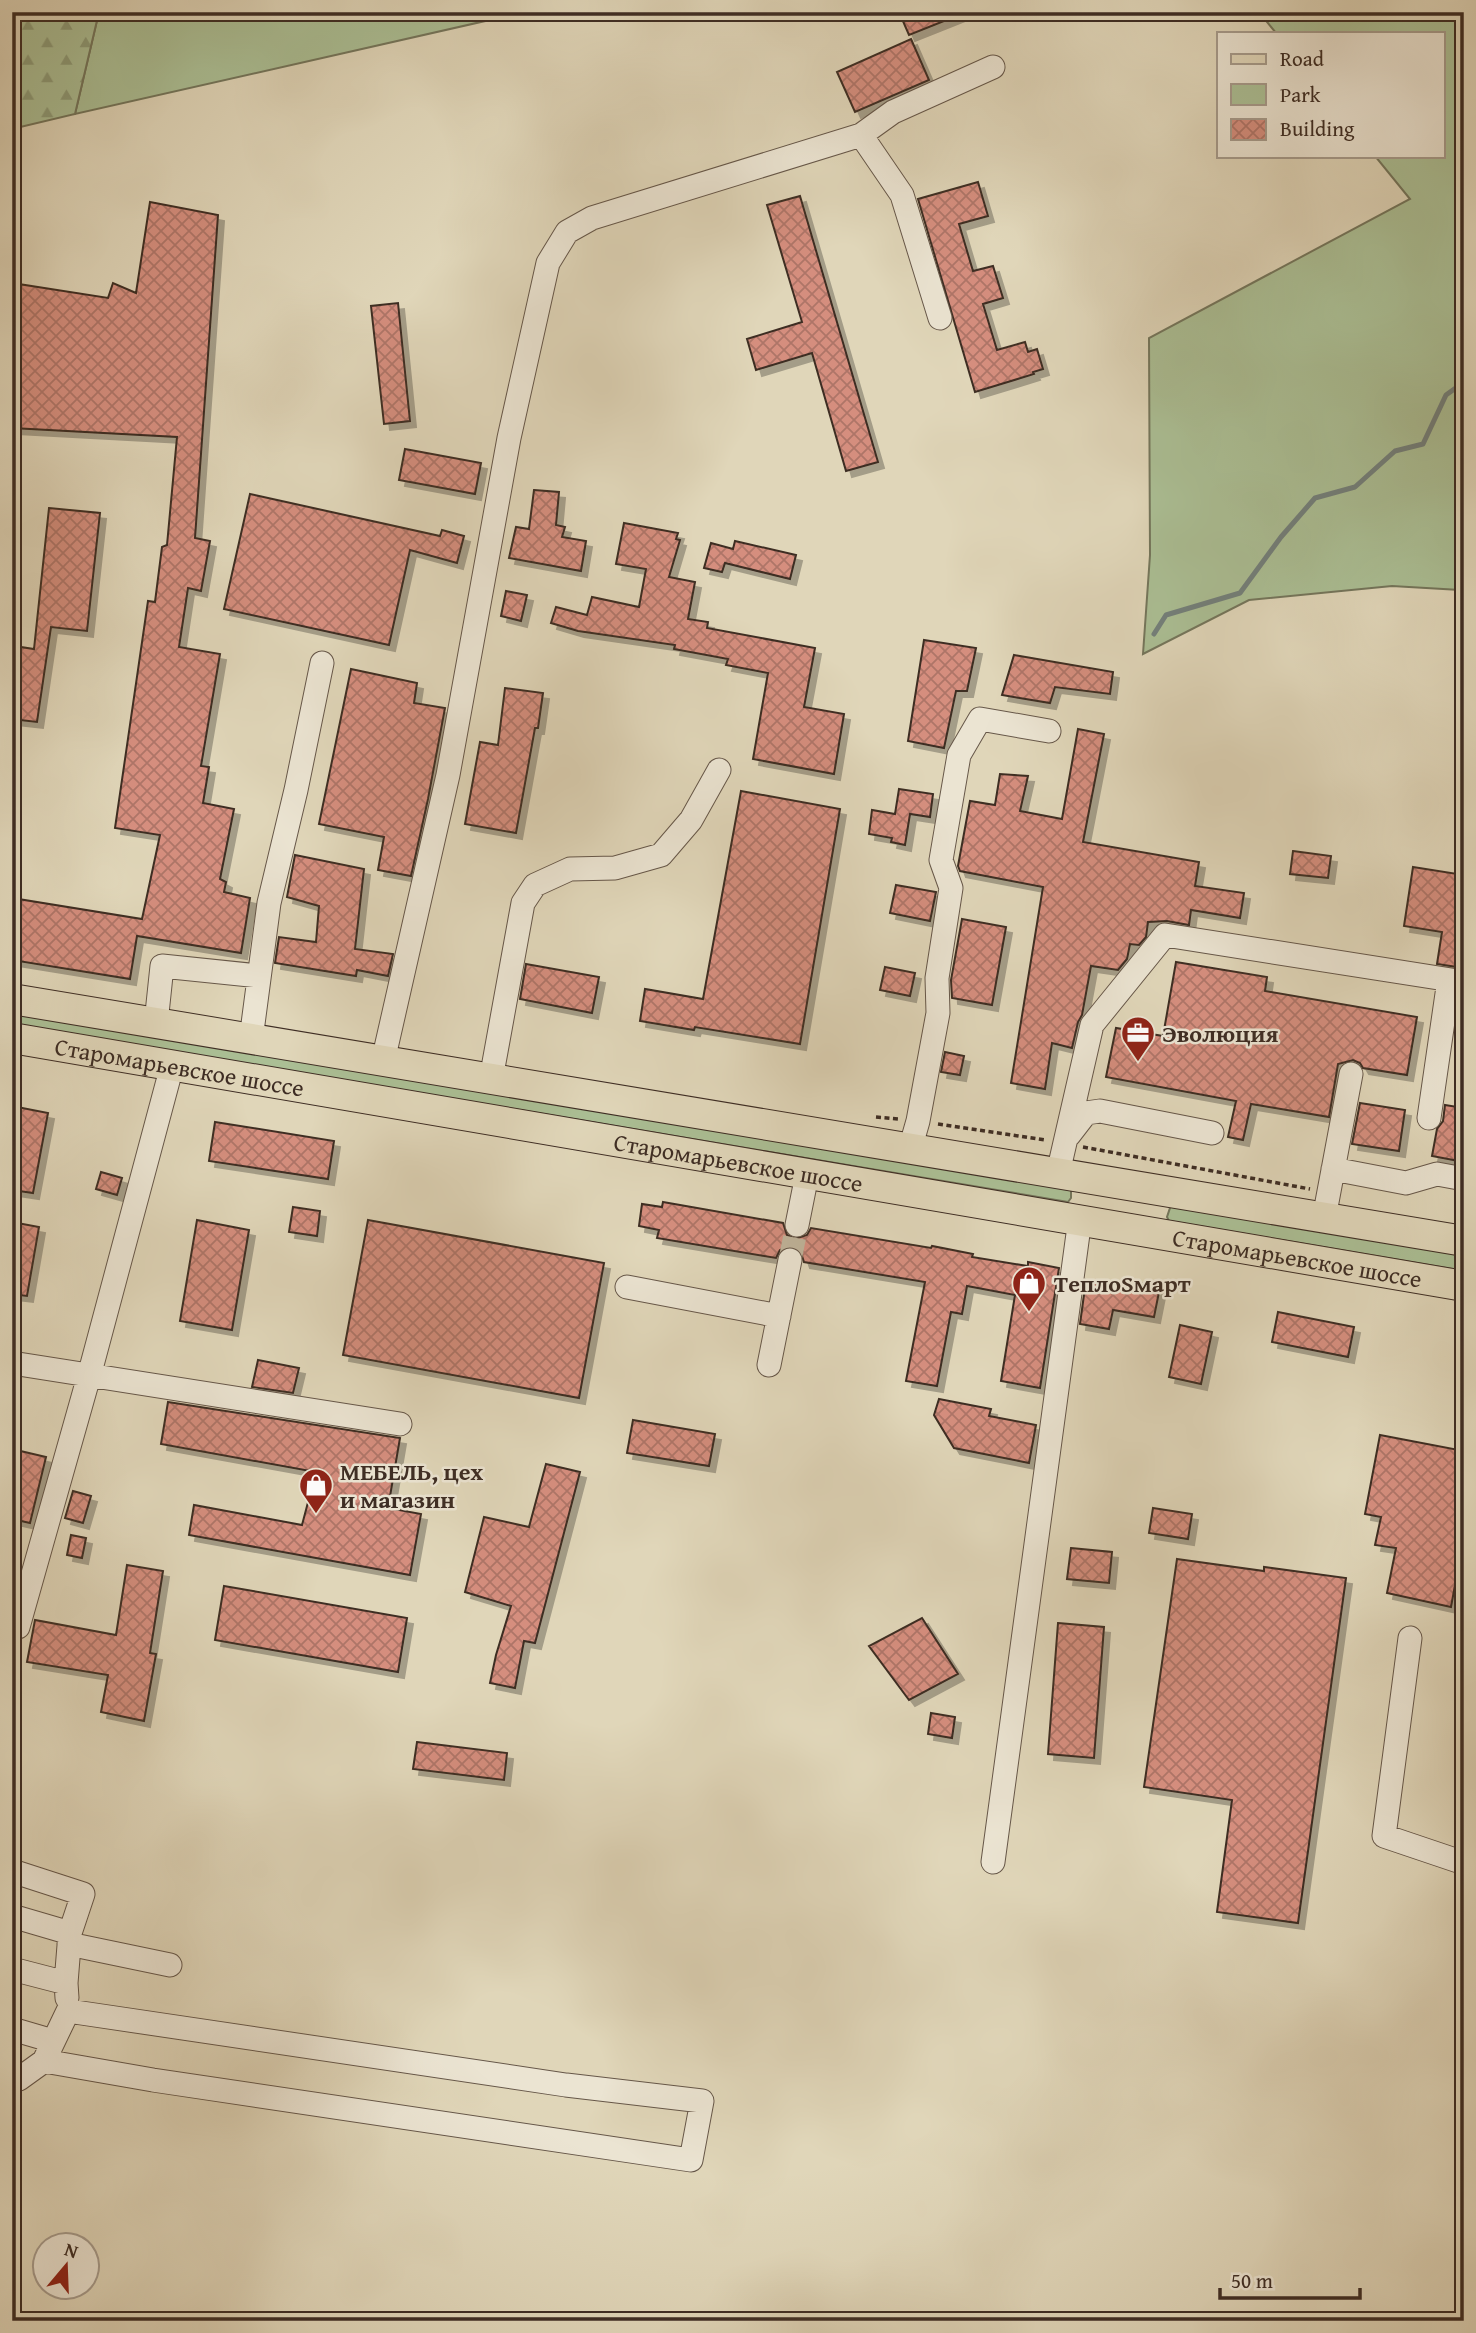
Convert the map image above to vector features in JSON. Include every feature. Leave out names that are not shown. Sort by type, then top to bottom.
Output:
[{"type":"main road","name":"Старомарьевское шоссе","points":[[12,999],[1120,1185],[1327,1205],[1464,1241]]},
{"type":"main road","name":"Старомарьевское шоссе","points":[[12,1038],[1464,1286]]},
{"type":"main road","points":[[1115,1225],[1120,1185]]},
{"type":"lane","points":[[383,1061],[448,775],[509,438],[548,263],[567,232],[592,218],[861,135],[893,112],[993,66]]},
{"type":"lane","points":[[861,135],[902,195],[940,318]]},
{"type":"lane","points":[[251,1039],[269,903],[322,663]]},
{"type":"lane","points":[[910,1149],[918,1121],[938,1013],[937,978],[951,888],[941,860],[959,755],[980,719],[1049,731]]},
{"type":"lane","points":[[491,1079],[523,903],[535,885],[570,869],[615,868],[662,855],[691,820],[719,769]]},
{"type":"lane","points":[[1058,1173],[1092,1025],[1165,935],[1456,981],[1429,1118]]},
{"type":"lane","points":[[156,1023],[162,966],[259,976]]},
{"type":"lane","points":[[18,1627],[172,1066]]},
{"type":"lane","points":[[1327,1205],[1351,1074]]},
{"type":"lane","points":[[1064,1143],[1086,1113],[1100,1111],[1212,1133]]},
{"type":"lane","points":[[1334,1169],[1406,1183],[1437,1174],[1464,1179]]},
{"type":"lane","points":[[797,1225],[807,1175]]},
{"type":"lane","points":[[993,1862],[1080,1219]]},
{"type":"lane","points":[[769,1365],[790,1260]]},
{"type":"lane","points":[[627,1287],[779,1316]]},
{"type":"lane","points":[[12,1363],[400,1424]]},
{"type":"lane","points":[[1410,1638],[1384,1836],[1464,1863]]},
{"type":"lane","points":[[12,1871],[83,1894],[69,1939],[65,1983],[68,2011],[48,2051],[19,2079],[12,2078]]},
{"type":"lane","points":[[12,1916],[69,1939],[170,1965]]},
{"type":"lane","points":[[12,1969],[65,1983]]},
{"type":"lane","points":[[12,2029],[48,2051],[153,2080],[691,2160],[702,2101],[566,2084],[68,2011]]},
{"type":"path","points":[[1064,1143],[1327,1205]]},
{"type":"green space","points":[[12,12],[99,12],[75,114],[12,129]]},
{"type":"green space","points":[[99,12],[525,12],[75,114]]},
{"type":"green space","points":[[1259,12],[1464,12],[1464,593],[1460,590],[1392,586],[1249,600],[1143,654],[1150,555],[1149,338],[1410,199],[1377,158],[1444,158],[1444,32],[1275,32]]},
{"type":"green space","points":[[12,1008],[1071,1187],[1071,1198],[1068,1202],[12,1025]]},
{"type":"green space","points":[[1171,1205],[1464,1254],[1464,1271],[1169,1221],[1167,1217]]},
{"type":"building","points":[[899,12],[964,12],[964,13],[909,35]]},
{"type":"building","points":[[911,39],[929,80],[855,112],[837,72]]},
{"type":"building","points":[[978,182],[988,216],[959,224],[973,271],[993,266],[1003,298],[983,304],[997,350],[1025,342],[1028,352],[1037,349],[1043,369],[975,392],[918,199]]},
{"type":"building","points":[[800,196],[878,462],[846,471],[812,353],[756,370],[747,339],[802,322],[767,205]]},
{"type":"building","points":[[150,202],[218,215],[195,538],[210,541],[201,591],[188,588],[179,647],[220,654],[201,766],[209,767],[203,803],[234,809],[220,879],[226,882],[224,892],[250,898],[241,953],[137,936],[130,979],[12,960],[12,898],[142,919],[160,835],[115,828],[148,601],[155,602],[162,547],[167,545],[177,437],[12,428],[12,283],[108,298],[113,283],[136,293]]},
{"type":"building","points":[[398,303],[410,421],[384,424],[371,306]]},
{"type":"building","points":[[405,449],[481,463],[475,494],[399,480]]},
{"type":"building","points":[[534,490],[559,492],[556,525],[565,527],[562,537],[586,541],[581,571],[509,558],[516,527],[529,529]]},
{"type":"building","points":[[250,494],[440,536],[442,530],[464,536],[457,563],[410,550],[389,645],[224,609]]},
{"type":"building","points":[[49,508],[100,513],[87,631],[51,627],[37,722],[12,719],[12,659],[14,646],[34,649]]},
{"type":"building","points":[[624,523],[678,533],[676,539],[680,540],[669,577],[695,582],[688,619],[708,622],[707,628],[815,648],[804,707],[844,714],[834,774],[753,759],[768,673],[726,665],[728,659],[674,649],[675,645],[578,631],[551,623],[556,607],[587,615],[592,597],[639,607],[646,569],[616,564]]},
{"type":"building","points":[[735,541],[796,555],[790,579],[725,563],[722,572],[704,568],[711,543],[733,549]]},
{"type":"building","points":[[506,591],[527,595],[521,621],[501,616]]},
{"type":"building","points":[[924,640],[976,648],[967,691],[956,691],[944,748],[908,741]]},
{"type":"building","points":[[1014,655],[1113,672],[1110,694],[1055,687],[1050,703],[1002,695]]},
{"type":"building","points":[[351,669],[417,683],[414,703],[445,708],[411,876],[378,870],[384,837],[319,824]]},
{"type":"building","points":[[505,688],[543,693],[516,833],[465,824],[480,742],[498,745]]},
{"type":"building","points":[[1078,729],[1104,734],[1083,842],[1199,862],[1195,886],[1244,893],[1240,918],[1191,910],[1189,925],[1167,921],[1148,922],[1146,937],[1139,945],[1130,944],[1127,959],[1118,970],[1091,966],[1082,1015],[1072,1048],[1052,1043],[1045,1089],[1011,1083],[1043,887],[960,871],[958,866],[970,801],[995,805],[1000,774],[1028,776],[1020,811],[1062,819]]},
{"type":"building","points":[[899,789],[933,794],[930,817],[910,814],[905,845],[891,842],[892,838],[869,834],[872,810],[895,814]]},
{"type":"building","points":[[741,791],[840,809],[800,1044],[640,1021],[645,989],[703,999]]},
{"type":"building","points":[[1293,851],[1331,856],[1328,878],[1290,874]]},
{"type":"building","points":[[295,855],[364,869],[355,949],[393,954],[388,976],[357,970],[356,976],[275,963],[279,937],[316,942],[319,906],[287,897]]},
{"type":"building","points":[[1413,867],[1464,875],[1464,968],[1437,964],[1442,932],[1404,926]]},
{"type":"building","points":[[896,885],[936,892],[930,921],[890,913]]},
{"type":"building","points":[[962,919],[1006,927],[992,1005],[952,998],[951,980]]},
{"type":"building","points":[[1176,962],[1267,977],[1265,991],[1417,1017],[1407,1075],[1363,1068],[1353,1060],[1338,1064],[1329,1117],[1251,1104],[1243,1140],[1228,1137],[1236,1101],[1106,1077],[1116,1028],[1163,1036]]},
{"type":"building","points":[[526,964],[599,977],[592,1013],[520,999]]},
{"type":"building","points":[[885,967],[915,973],[910,996],[880,990]]},
{"type":"building","points":[[945,1052],[964,1056],[960,1075],[941,1072]]},
{"type":"building","points":[[1360,1103],[1405,1110],[1399,1151],[1352,1144]]},
{"type":"building","points":[[1445,1105],[1464,1108],[1464,1162],[1432,1156]]},
{"type":"building","points":[[12,1106],[48,1113],[33,1193],[12,1190]]},
{"type":"building","points":[[215,1122],[334,1141],[328,1179],[209,1161]]},
{"type":"building","points":[[101,1172],[122,1178],[117,1195],[96,1189]]},
{"type":"building","points":[[663,1202],[783,1223],[787,1235],[795,1239],[807,1235],[811,1228],[931,1248],[932,1246],[973,1254],[972,1257],[1059,1268],[1040,1388],[1001,1381],[1015,1295],[967,1286],[962,1314],[951,1312],[937,1386],[906,1381],[925,1282],[804,1262],[800,1250],[792,1246],[780,1250],[776,1258],[657,1238],[659,1230],[639,1226],[642,1204],[662,1207]]},
{"type":"building","points":[[293,1207],[320,1211],[317,1236],[289,1232]]},
{"type":"building","points":[[197,1220],[249,1230],[232,1330],[180,1321]]},
{"type":"building","points":[[368,1220],[604,1263],[579,1398],[343,1355]]},
{"type":"building","points":[[12,1222],[39,1227],[27,1296],[12,1294]]},
{"type":"building","points":[[1086,1280],[1122,1286],[1124,1280],[1160,1287],[1154,1317],[1113,1310],[1109,1329],[1080,1324]]},
{"type":"building","points":[[1278,1312],[1354,1327],[1348,1357],[1272,1342]]},
{"type":"building","points":[[1180,1325],[1212,1332],[1201,1384],[1169,1377]]},
{"type":"building","points":[[258,1360],[299,1368],[293,1393],[252,1387]]},
{"type":"building","points":[[939,1399],[991,1409],[989,1416],[1036,1425],[1029,1463],[954,1448],[934,1415]]},
{"type":"building","points":[[168,1402],[400,1438],[388,1508],[421,1514],[410,1575],[189,1535],[194,1505],[302,1525],[316,1472],[161,1444]]},
{"type":"building","points":[[633,1420],[715,1434],[709,1466],[627,1453]]},
{"type":"building","points":[[1380,1435],[1464,1451],[1464,1536],[1451,1607],[1387,1593],[1396,1548],[1375,1545],[1381,1517],[1365,1514]]},
{"type":"building","points":[[12,1449],[46,1457],[30,1523],[12,1519]]},
{"type":"building","points":[[546,1464],[580,1472],[535,1643],[524,1641],[515,1688],[490,1683],[511,1606],[465,1592],[484,1517],[529,1527]]},
{"type":"building","points":[[73,1491],[91,1496],[83,1523],[65,1518]]},
{"type":"building","points":[[1153,1508],[1192,1514],[1188,1539],[1149,1533]]},
{"type":"building","points":[[71,1535],[86,1538],[82,1558],[67,1555]]},
{"type":"building","points":[[1071,1548],[1112,1552],[1109,1583],[1067,1579]]},
{"type":"building","points":[[1177,1559],[1264,1571],[1264,1567],[1346,1578],[1298,1923],[1217,1912],[1232,1800],[1144,1787]]},
{"type":"building","points":[[127,1565],[163,1571],[150,1653],[156,1654],[144,1721],[101,1712],[108,1675],[27,1662],[35,1620],[116,1635]]},
{"type":"building","points":[[224,1586],[407,1618],[398,1672],[215,1640]]},
{"type":"building","points":[[922,1618],[958,1674],[909,1700],[869,1646]]},
{"type":"building","points":[[1058,1623],[1104,1627],[1094,1758],[1048,1754]]},
{"type":"building","points":[[931,1713],[955,1717],[952,1738],[928,1734]]},
{"type":"building","points":[[417,1742],[507,1753],[504,1780],[413,1769]]},
{"type":"waterway","points":[[1154,634],[1166,615],[1240,593],[1281,537],[1315,498],[1355,487],[1395,451],[1423,444],[1446,395],[1464,382]]},
{"type":"tunnel","points":[[790,1260],[797,1225]]},
{"type":"place","name":"Эволюция","points":[[1138,1063]]},
{"type":"place","name":"ТеплоSмарт","points":[[1029,1313]]},
{"type":"place","name":"МЕБЕЛЬ, цех и магазин","points":[[316,1515]]}]
